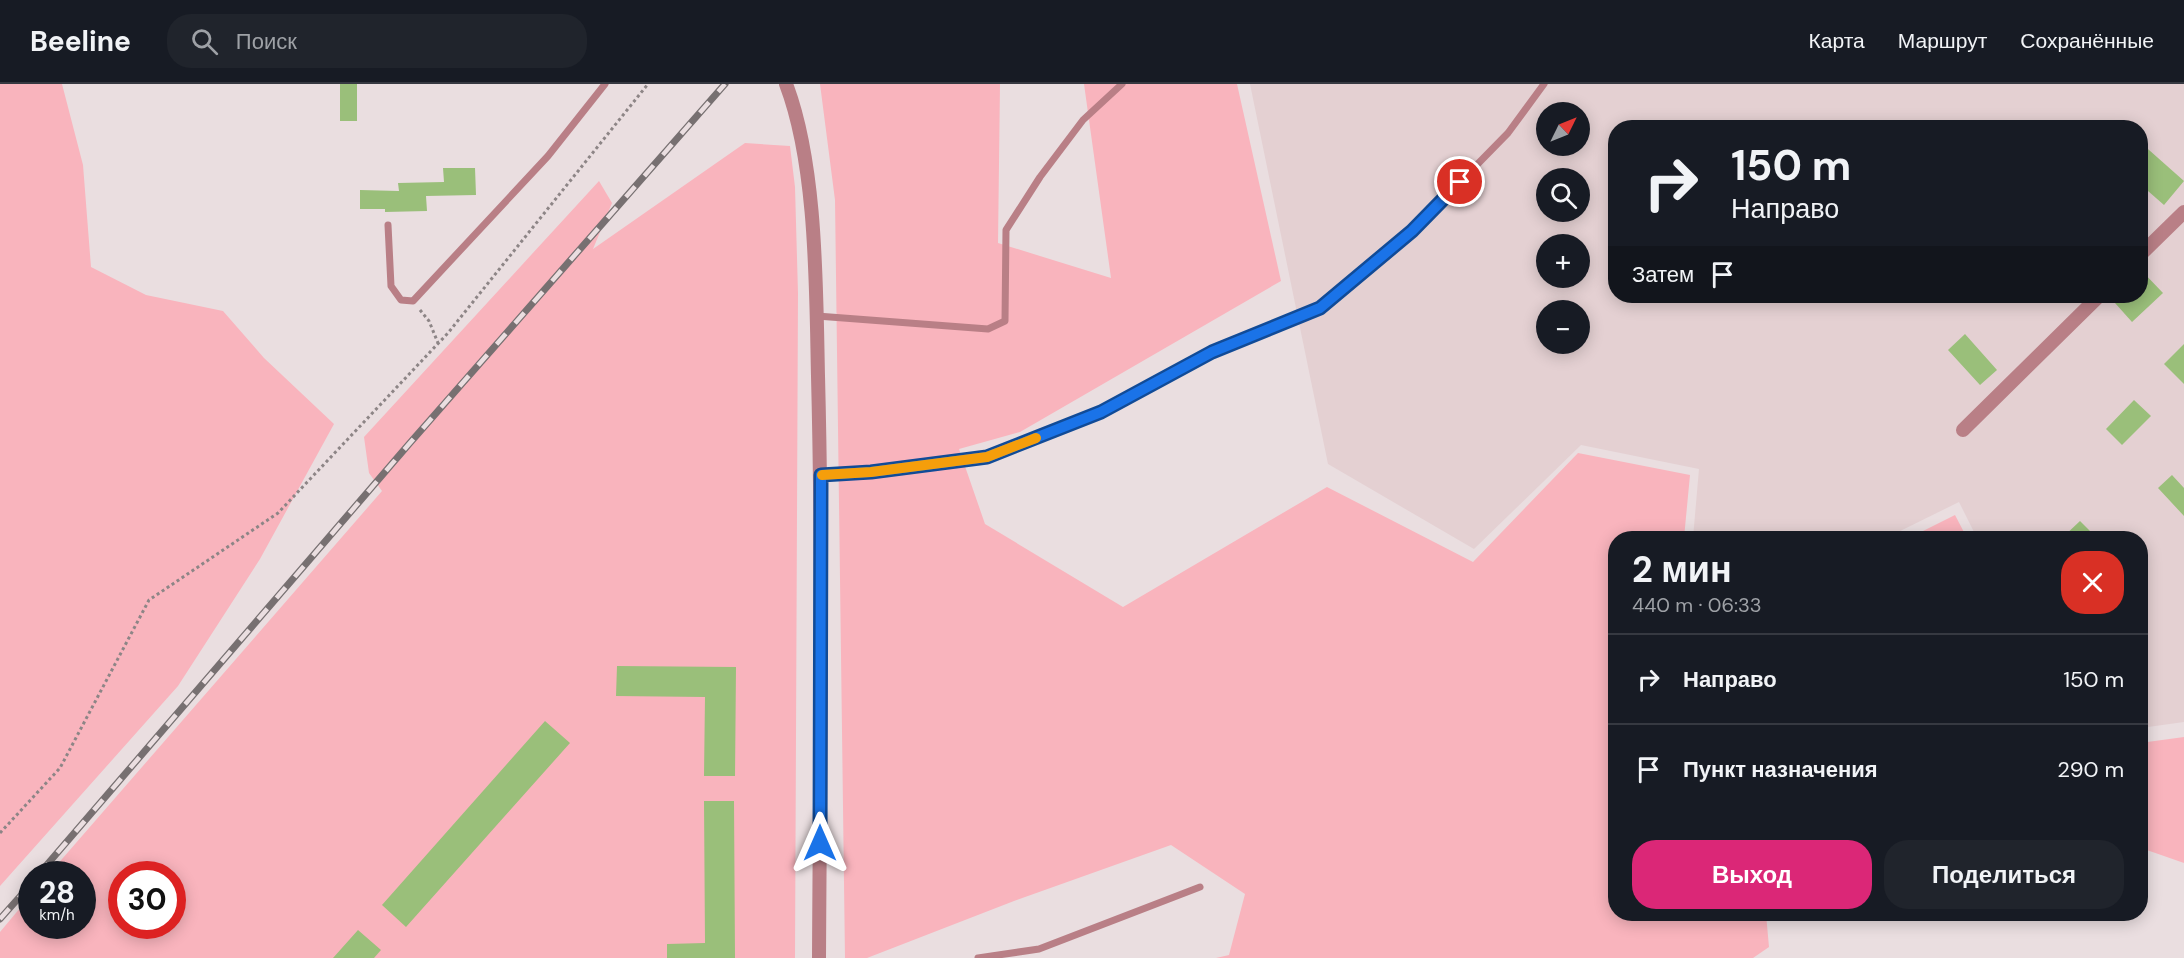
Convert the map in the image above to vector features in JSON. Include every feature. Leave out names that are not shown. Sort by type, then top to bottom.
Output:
[{"type":"street","points":[[786,84],[795,108],[809,194],[817,316],[821,475],[819,958]]},
{"type":"street","points":[[2148,247],[2184,212]]},
{"type":"street","points":[[1962,430],[2092,303]]},
{"type":"lane","points":[[388,225],[391,286],[401,300],[413,301],[548,156],[605,84]]},
{"type":"lane","points":[[817,316],[988,329],[1005,321],[1006,230],[1040,177],[1083,120],[1122,84]]},
{"type":"lane","points":[[821,475],[871,472],[987,457],[1101,412],[1212,352],[1320,308],[1412,231],[1508,132],[1544,84]]},
{"type":"lane","points":[[978,958],[1039,950],[1200,887]]},
{"type":"path","points":[[0,833],[60,768],[149,600],[278,513],[438,343],[648,84]]},
{"type":"path","points":[[413,301],[429,321],[438,343]]},
{"type":"shaded area","points":[[0,84],[62,84],[83,165],[91,267],[146,295],[223,311],[264,358],[334,424],[260,559],[178,686],[22,861],[18,861],[18,866],[0,886]]},
{"type":"shaded area","points":[[820,84],[1000,84],[998,243],[1111,278],[1084,84],[1237,84],[1281,281],[1020,432],[959,449],[985,524],[1123,607],[1327,487],[1473,562],[1578,453],[1690,475],[1685,531],[1608,531],[1608,921],[1767,921],[1769,947],[1753,958],[1216,958],[1229,955],[1245,894],[1171,845],[1014,901],[867,958],[845,958],[835,200]]},
{"type":"shaded area","points":[[1250,84],[2184,84],[2184,722],[2148,727],[2148,531],[1974,531],[1959,502],[1900,531],[1694,531],[1699,469],[1581,445],[1474,549],[1328,464]]},
{"type":"shaded area","points":[[745,143],[790,146],[795,187],[798,293],[795,958],[0,958],[0,932],[18,911],[18,939],[96,939],[96,861],[60,861],[382,491],[369,473],[364,437],[599,181],[612,203],[593,249]]},
{"type":"shaded area","points":[[1955,515],[1963,531],[1923,531]]},
{"type":"shaded area","points":[[2184,737],[2184,863],[2148,850],[2148,742]]},
{"type":"building","points":[[340,84],[357,84],[357,121],[340,121]]},
{"type":"building","points":[[2148,149],[2184,181],[2164,205],[2148,191]]},
{"type":"building","points":[[443,168],[475,168],[476,195],[426,196],[427,211],[385,212],[385,209],[360,209],[360,190],[399,191],[398,183],[444,182]]},
{"type":"building","points":[[2148,277],[2163,293],[2132,322],[2115,303],[2148,303]]},
{"type":"building","points":[[1965,334],[1997,370],[1980,385],[1948,350]]},
{"type":"building","points":[[2184,344],[2184,384],[2164,364]]},
{"type":"building","points":[[2134,400],[2151,416],[2122,445],[2106,429]]},
{"type":"building","points":[[2172,475],[2184,488],[2184,516],[2158,488]]},
{"type":"building","points":[[2080,521],[2090,531],[2069,531]]},
{"type":"building","points":[[617,666],[736,667],[735,776],[704,776],[705,697],[616,696]]},
{"type":"building","points":[[545,721],[570,743],[406,927],[382,905]]},
{"type":"building","points":[[704,801],[734,801],[735,958],[667,958],[667,944],[705,943]]},
{"type":"building","points":[[358,930],[381,950],[374,958],[333,958]]},
{"type":"railway","points":[[50,861],[409,444],[725,84]]},
{"type":"railway","points":[[0,919],[18,899]]},
{"type":"slow traffic","points":[[822,475],[871,472],[987,457],[1036,438]]},
{"type":"route","points":[[820,843],[821,475],[871,472],[987,457],[1101,412],[1212,352],[1320,308],[1412,231],[1460,182]]}]
